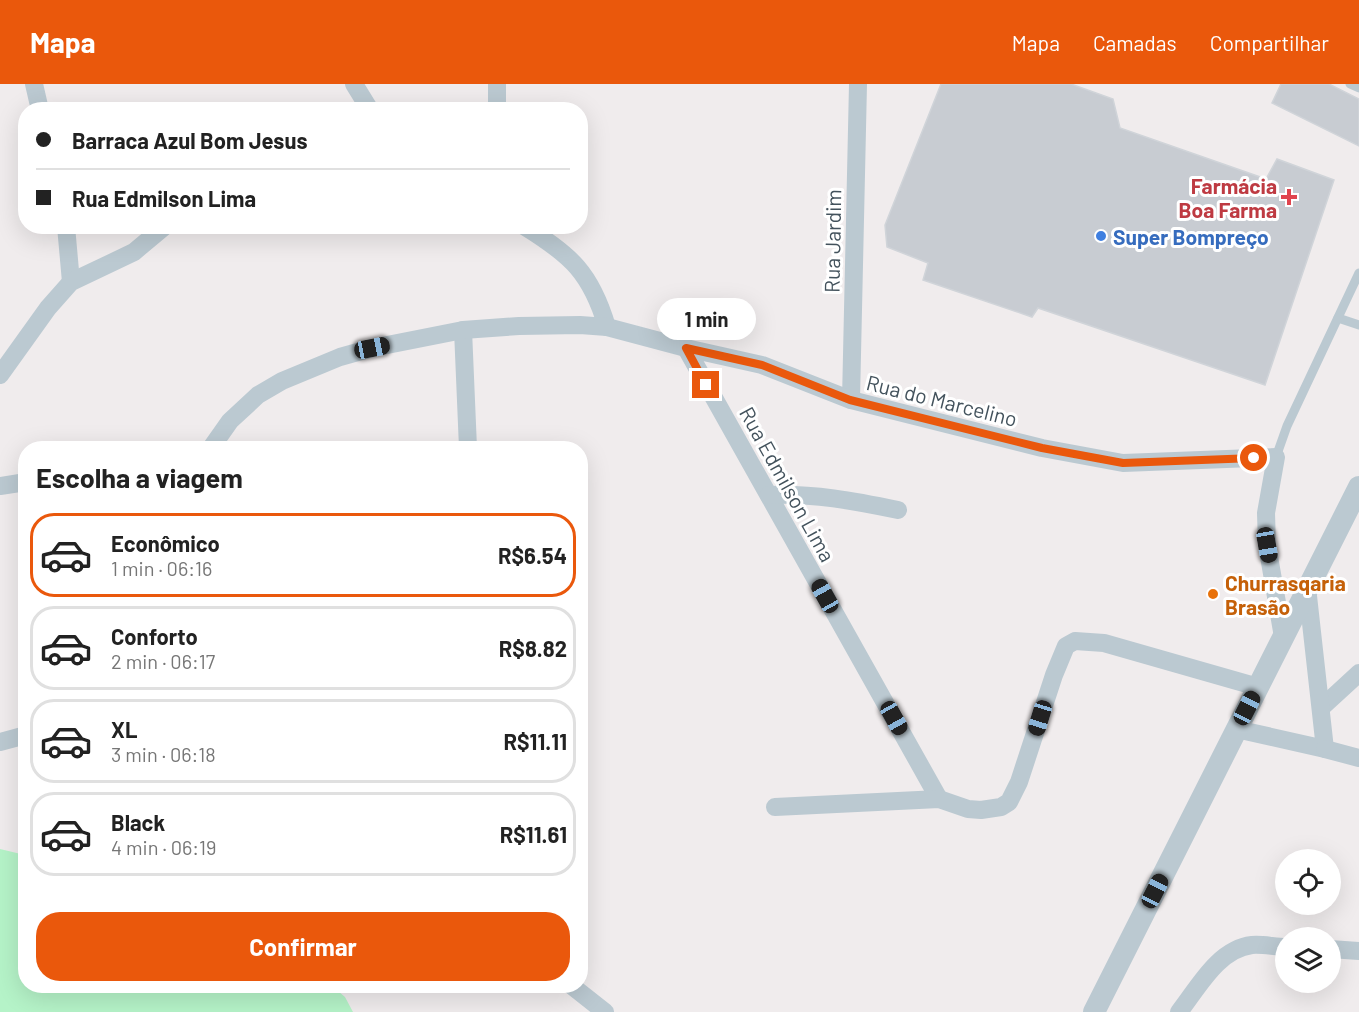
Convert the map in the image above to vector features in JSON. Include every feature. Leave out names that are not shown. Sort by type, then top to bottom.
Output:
[{"type":"street","points":[[33,84],[38,102]]},
{"type":"street","points":[[354,84],[365,102]]},
{"type":"street","points":[[497,84],[497,102]]},
{"type":"street","name":"Rua Jardim","points":[[850,400],[858,84]]},
{"type":"street","points":[[71,234],[71,282]]},
{"type":"street","points":[[0,375],[48,308],[71,282],[134,252],[155,234]]},
{"type":"street","points":[[536,234],[574,263],[587,278],[599,300],[607,327]]},
{"type":"street","name":"Rua do Marcelino","points":[[216,441],[241,409],[258,394],[282,381],[331,361],[372,348],[463,330],[519,326],[607,327],[762,365],[850,400],[1042,448],[1123,463],[1276,457]]},
{"type":"street","points":[[463,330],[468,441]]},
{"type":"street","name":"Rua Edmilson Lima","points":[[686,348],[939,799]]},
{"type":"street","points":[[1276,457],[1266,513],[1267,545],[1283,637]]},
{"type":"street","points":[[0,486],[18,483]]},
{"type":"street","points":[[1094,1012],[1359,487]]},
{"type":"street","points":[[769,495],[793,494],[840,498],[898,510]]},
{"type":"street","points":[[1307,587],[1325,749]]},
{"type":"street","points":[[776,807],[939,799],[968,809],[981,810],[993,809],[1009,802],[1022,775],[1054,675],[1066,646],[1075,641],[1104,643],[1258,687]]},
{"type":"street","points":[[1321,708],[1359,672]]},
{"type":"street","points":[[1236,729],[1359,758]]},
{"type":"street","points":[[0,742],[18,737]]},
{"type":"street","points":[[1179,1012],[1230,952],[1252,945],[1275,946]]},
{"type":"street","points":[[1341,950],[1359,951]]},
{"type":"street","points":[[581,993],[605,1012]]},
{"type":"lane","points":[[1350,84],[1359,88]]},
{"type":"lane","points":[[1276,457],[1287,426],[1359,273]]},
{"type":"lane","points":[[1338,318],[1359,325]]},
{"type":"green space","points":[[0,849],[18,853],[18,993],[340,993],[353,1012],[0,1012]]},
{"type":"building","name":"Super Bompreço","points":[[941,84],[1071,84],[1113,99],[1120,128],[1266,179],[1277,159],[1334,180],[1265,385],[1038,308],[1032,317],[923,280],[928,263],[887,247],[885,225]]},
{"type":"building","points":[[1281,84],[1329,84],[1359,99],[1359,146],[1272,103]]},
{"type":"place","name":"Farmácia Boa Farma","points":[[1289,197]]},
{"type":"place","name":"Super Bompreço","points":[[1101,236]]},
{"type":"place","name":"Churrasqaria Brasão","points":[[1213,594]]},
{"type":"route","points":[[706,385],[686,348],[762,365],[850,400],[1042,448],[1123,463],[1254,458]]}]
